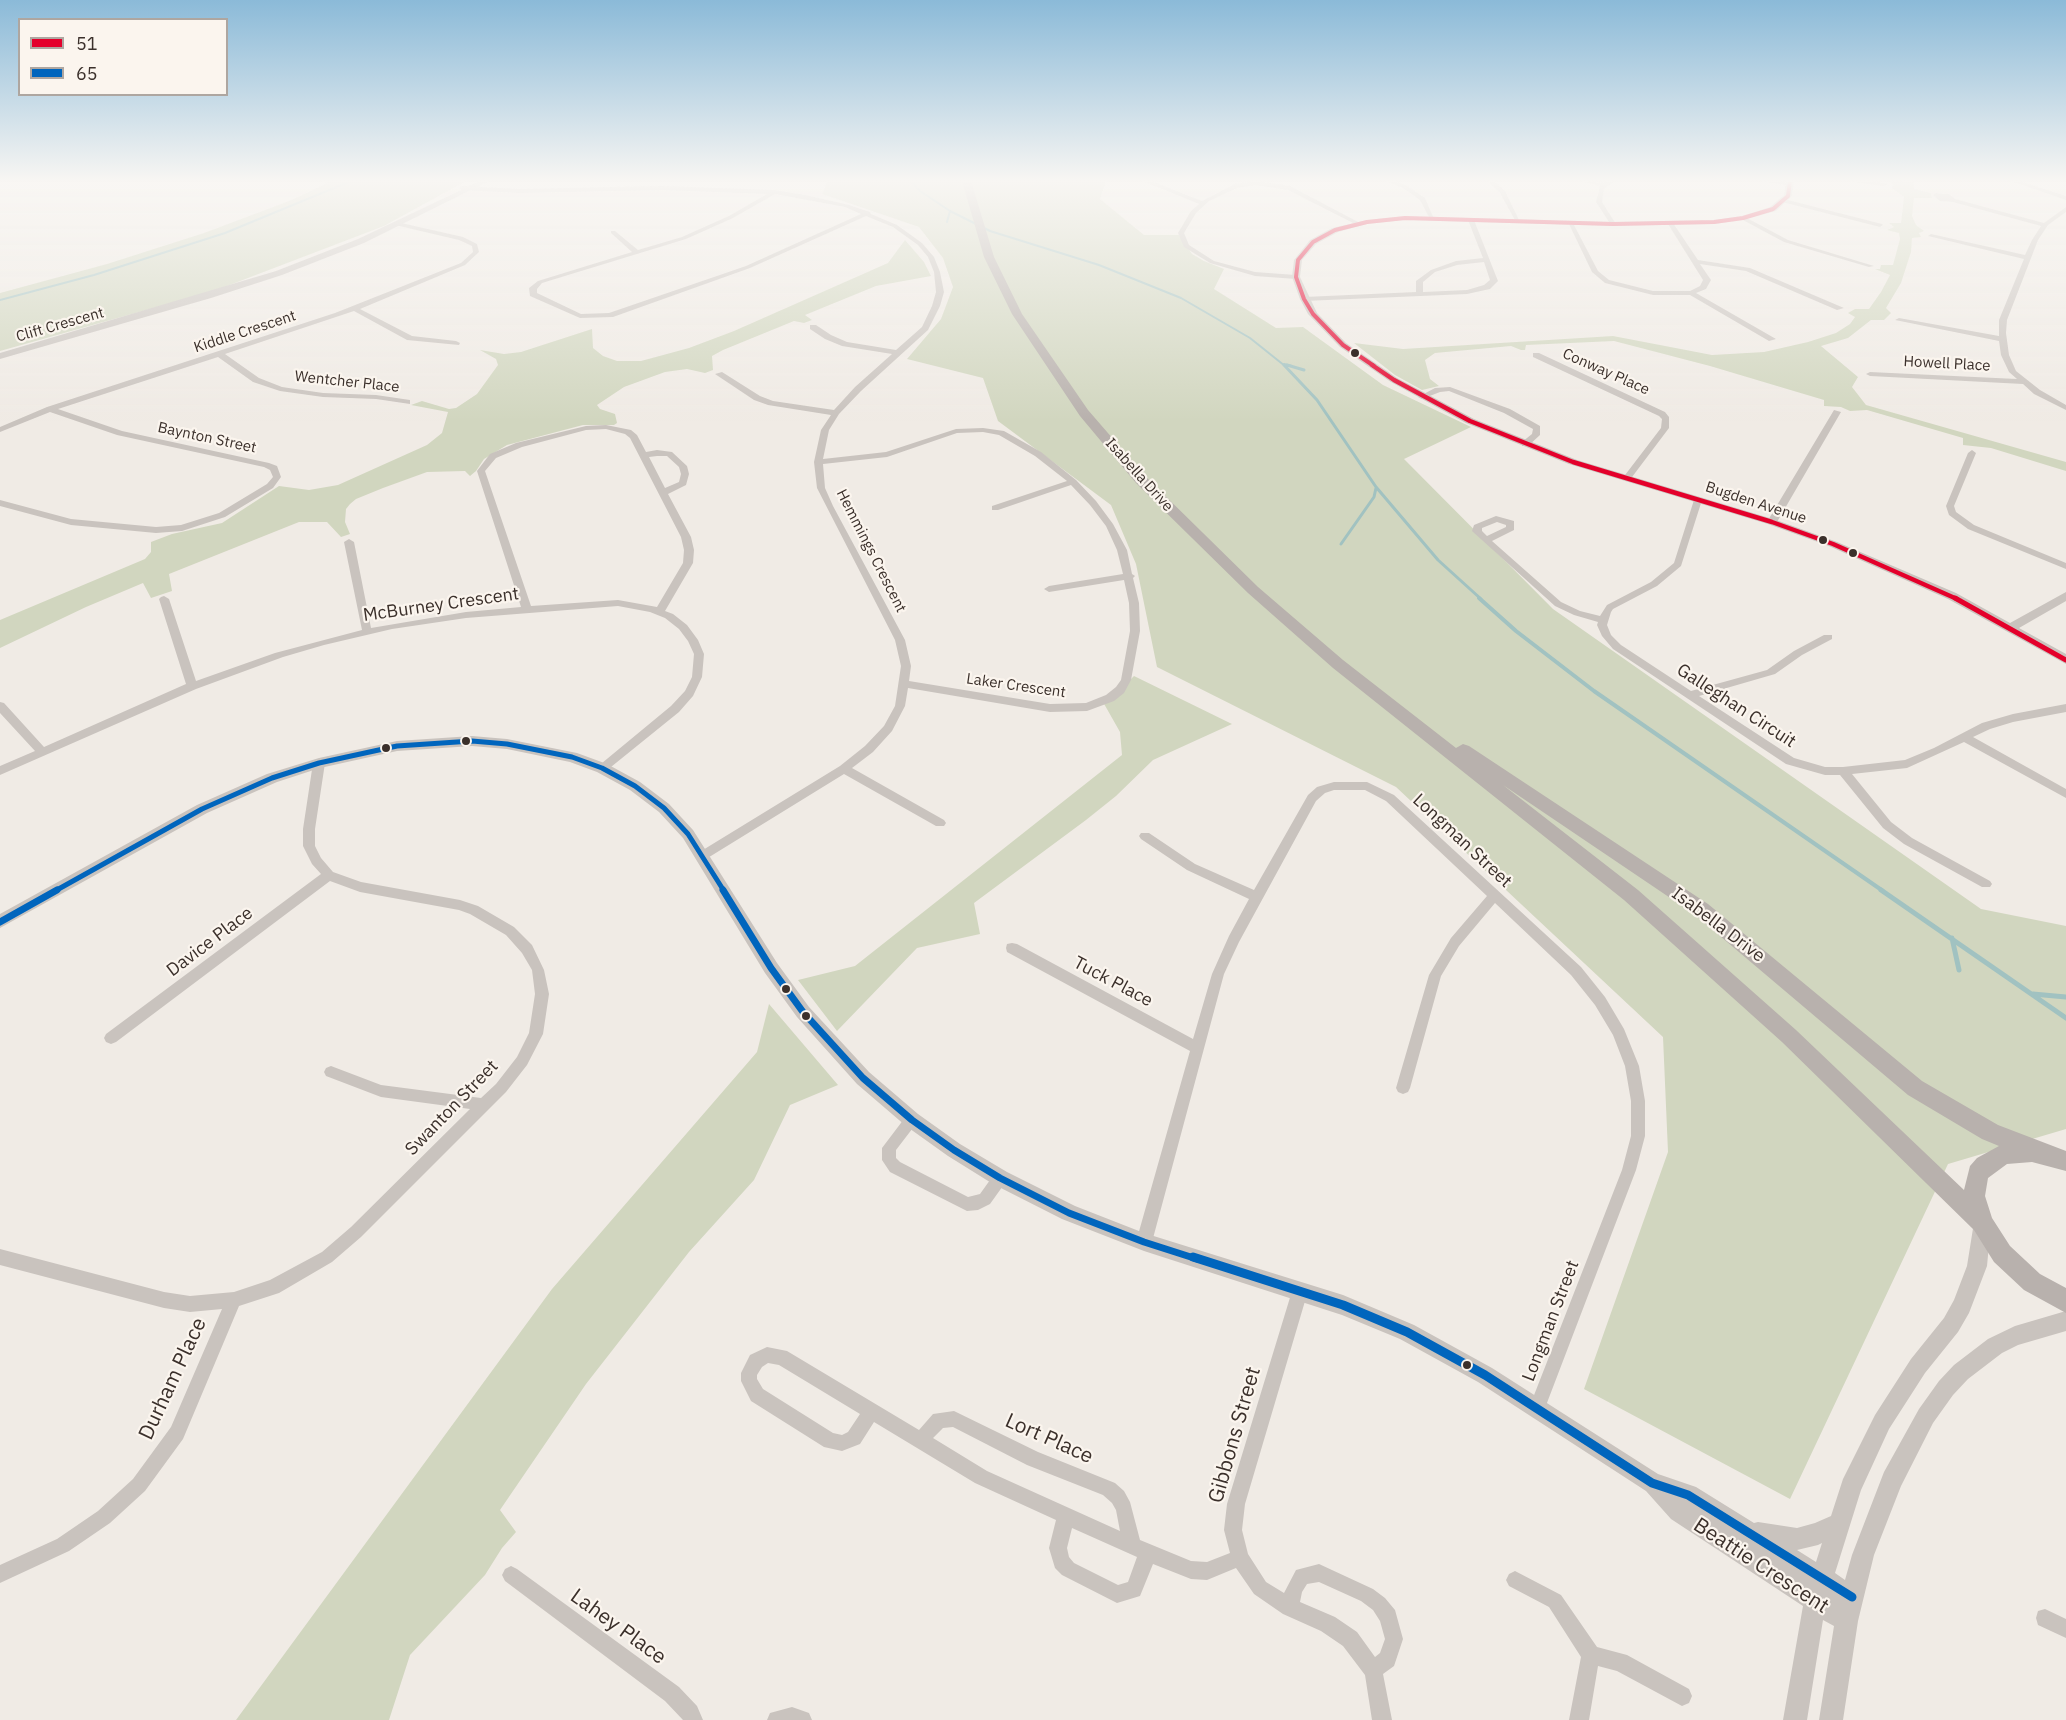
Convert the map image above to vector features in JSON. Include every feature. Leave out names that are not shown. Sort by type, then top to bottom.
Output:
[{"type":"main road","name":"Isabella Drive","points":[[992,261],[1006,295],[1038,348],[1084,413],[1135,473],[1253,590],[1338,664],[1631,896],[1789,1036],[1981,1223]]},
{"type":"main road","name":"Isabella Drive","points":[[1383,698],[1620,853],[1701,909],[1770,964],[1854,1039],[1908,1082],[1963,1118],[1990,1132],[2057,1156]]},
{"type":"main road","points":[[2057,1156],[2032,1152],[2011,1153],[1993,1158],[1984,1164],[1978,1173],[1974,1196],[1981,1223],[2002,1254],[2032,1282],[2066,1301]]},
{"type":"street","name":"Clift Crescent","points":[[0,356],[256,281],[310,261]]},
{"type":"street","name":"Kiddle Crescent","points":[[0,430],[50,409],[221,355],[355,309],[466,261]]},
{"type":"street","points":[[609,261],[548,279],[533,288],[533,294],[580,316],[610,315],[761,261]]},
{"type":"street","name":"Hemmings Crescent","points":[[702,856],[844,769],[869,749],[888,728],[900,706],[906,666],[900,639],[829,506],[821,488],[818,462],[822,436],[836,413],[858,388],[925,328],[936,306],[939,279],[932,261]]},
{"type":"street","points":[[1214,261],[1237,271],[1296,277],[1298,261]]},
{"type":"street","points":[[1419,294],[1420,281],[1433,271],[1456,263],[1473,261]]},
{"type":"street","points":[[1304,299],[1467,292],[1487,287],[1494,281],[1486,261]]},
{"type":"street","points":[[1590,261],[1595,272],[1606,282],[1653,293],[1691,293],[1703,288],[1707,280],[1696,262]]},
{"type":"street","points":[[1855,261],[1871,266]]},
{"type":"street","points":[[2027,261],[2003,320],[2002,339],[2008,363],[2023,382],[2066,408]]},
{"type":"street","points":[[1696,262],[1748,269],[1840,308]]},
{"type":"street","name":"Bugden Avenue","points":[[1296,277],[1304,299],[1326,329],[1366,362],[1422,397],[1525,444],[1626,479],[1772,522],[1893,568],[2011,628],[2066,660]]},
{"type":"street","points":[[1691,293],[1772,339]]},
{"type":"street","points":[[355,309],[410,338],[456,343]]},
{"type":"street","points":[[1899,320],[2002,339]]},
{"type":"street","points":[[813,327],[845,344],[899,353]]},
{"type":"street","name":"Wentcher Place","points":[[221,355],[256,380],[280,389],[311,394],[376,397],[407,402]]},
{"type":"street","name":"Conway Place","points":[[1536,355],[1654,408],[1664,416],[1665,428],[1626,479]]},
{"type":"street","points":[[719,374],[757,398],[771,403],[836,413]]},
{"type":"street","name":"Howell Place","points":[[1870,374],[2023,382]]},
{"type":"street","points":[[1422,397],[1438,390],[1449,389],[1507,411],[1537,428],[1536,435],[1525,444]]},
{"type":"street","name":"Baynton Street","points":[[0,503],[71,522],[156,530],[182,528],[222,515],[270,486],[277,477],[274,468],[266,465],[120,434],[50,409]]},
{"type":"street","points":[[1772,522],[1837,412]]},
{"type":"street","name":"Conway Place","points":[[1664,416],[1675,416]]},
{"type":"street","points":[[527,610],[481,471],[493,456],[519,445],[599,427],[628,432],[634,437],[686,537],[689,550],[688,563],[660,611]]},
{"type":"street","name":"Laker Crescent","points":[[818,462],[878,456],[956,431],[982,430],[1011,437],[1038,454],[1093,503],[1110,526],[1122,550],[1130,576],[1135,631],[1126,680],[1120,690],[1103,702],[1078,708],[1050,708],[904,684]]},
{"type":"street","points":[[1972,453],[1950,506],[1953,513],[1971,527],[2066,566]]},
{"type":"street","points":[[643,455],[669,454],[683,466],[685,474],[683,483],[663,493]]},
{"type":"street","points":[[995,508],[1072,482]]},
{"type":"street","points":[[1486,540],[1558,603],[1577,613],[1602,620],[1610,607],[1654,584],[1678,564],[1698,500]]},
{"type":"street","points":[[349,542],[367,631]]},
{"type":"street","points":[[1049,589],[1130,576]]},
{"type":"street","points":[[164,599],[192,686]]},
{"type":"street","points":[[2011,628],[2064,599]]},
{"type":"street","name":"McBurney Crescent","points":[[0,771],[192,686],[279,655],[367,631],[441,618],[618,603],[660,611],[683,627],[693,640],[699,654],[697,677],[689,693],[675,709],[602,768]]},
{"type":"street","name":"Galleghan Circuit","points":[[1602,620],[1607,636],[1617,647],[1688,695],[1790,761],[1826,771],[1913,762],[1938,752],[1986,726],[2013,718],[2066,708]]},
{"type":"street","points":[[1688,695],[1771,672],[1798,652],[1828,638]]},
{"type":"street","points":[[0,706],[42,752]]},
{"type":"street","points":[[1964,737],[2066,794]]},
{"type":"street","name":"Beattie Crescent","points":[[0,922],[202,809],[272,778],[319,763],[397,746],[472,741],[540,749],[602,768],[635,786],[663,808],[688,834],[771,968],[812,1024],[863,1078],[912,1120],[1000,1178],[1069,1213],[1144,1242],[1343,1305],[1407,1332],[1471,1366],[1652,1483],[1678,1511],[1846,1622]]},
{"type":"street","points":[[319,763],[309,829],[309,846],[316,861],[329,875]]},
{"type":"street","points":[[844,769],[940,824]]},
{"type":"street","points":[[1843,771],[1887,825],[1908,841],[1986,884]]},
{"type":"street","name":"Longman Street","points":[[1144,1242],[1218,974],[1257,897],[1312,798],[1321,790],[1346,785],[1367,786],[1390,798],[1576,971],[1600,1001],[1619,1033],[1632,1066],[1638,1101],[1638,1136],[1629,1170],[1537,1408]]},
{"type":"street","points":[[1145,836],[1191,867],[1257,897]]},
{"type":"street","name":"Davice Place","points":[[111,1038],[329,875]]},
{"type":"street","name":"Swanton Street","points":[[0,1257],[164,1300],[190,1304],[234,1300],[273,1287],[327,1257],[356,1232],[501,1088],[522,1061],[540,1020],[541,982],[538,970],[527,949],[510,931],[474,910],[460,905],[360,887],[329,875]]},
{"type":"street","points":[[1403,1088],[1438,969],[1455,942],[1495,895]]},
{"type":"street","name":"Tuck Place","points":[[1012,948],[1197,1048]]},
{"type":"street","points":[[331,1072],[381,1091],[484,1105]]},
{"type":"street","points":[[912,1120],[889,1148],[889,1160],[895,1167],[967,1204],[978,1203],[985,1199],[1000,1178]]},
{"type":"street","points":[[1795,1720],[1815,1601],[1851,1487],[1882,1422],[1918,1366],[1951,1325],[1962,1306],[1977,1266],[1981,1223]]},
{"type":"street","name":"Gibbons Street","points":[[1300,1291],[1236,1503],[1233,1530],[1245,1569],[1260,1588],[1290,1606],[1328,1624],[1350,1639],[1372,1671],[1381,1696],[1383,1720]]},
{"type":"street","name":"Durham Place","points":[[0,1574],[63,1545],[104,1517],[139,1485],[177,1433],[234,1300]]},
{"type":"street","points":[[1831,1720],[1846,1622],[1863,1555],[1892,1480],[1926,1416],[1961,1372],[1995,1346],[2015,1336],[2066,1321]]},
{"type":"street","points":[[871,1411],[854,1438],[842,1443],[830,1441],[757,1395],[748,1381],[749,1373],[756,1361],[767,1355],[781,1357],[871,1411],[921,1442],[981,1477],[1139,1550],[1191,1570],[1207,1571],[1240,1558]]},
{"type":"street","name":"Lort Place","points":[[921,1442],[928,1430],[939,1419],[954,1419],[1033,1459],[1109,1489],[1118,1497],[1124,1508],[1139,1550],[1140,1578],[1134,1590],[1117,1594],[1068,1569],[1061,1562],[1058,1548],[1066,1517]]},
{"type":"street","name":"Beattie Crescent","points":[[1652,1483],[1688,1495],[1852,1597]]},
{"type":"street","points":[[1744,1529],[1770,1536],[1797,1539],[1818,1534],[1838,1524]]},
{"type":"street","points":[[1290,1606],[1294,1589],[1302,1576],[1318,1574],[1367,1595],[1379,1604],[1388,1617],[1394,1639],[1387,1659],[1372,1671]]},
{"type":"street","name":"Lahey Place","points":[[511,1575],[672,1694],[690,1713],[693,1720]]},
{"type":"street","points":[[1515,1580],[1555,1601],[1591,1655],[1620,1662],[1682,1696]]},
{"type":"street","points":[[2045,1618],[2066,1629]]},
{"type":"street","points":[[1579,1720],[1591,1655]]},
{"type":"street","points":[[777,1720],[792,1717],[802,1720]]},
{"type":"green space","points":[[116,261],[292,261],[214,291],[0,351],[0,293]]},
{"type":"green space","points":[[923,261],[931,276],[876,286],[805,315],[812,320],[804,323],[794,321],[723,350],[712,356],[713,370],[705,373],[687,369],[665,372],[624,387],[597,405],[600,409],[615,414],[617,423],[614,425],[583,425],[507,445],[484,459],[470,476],[465,471],[427,472],[356,499],[346,509],[345,522],[350,534],[341,537],[327,522],[299,522],[169,574],[172,591],[151,598],[143,583],[0,648],[0,620],[145,559],[151,552],[151,542],[172,534],[222,523],[279,486],[309,490],[338,485],[427,445],[442,433],[448,412],[411,405],[422,401],[449,409],[456,408],[477,394],[498,365],[496,359],[480,350],[504,354],[521,352],[592,329],[593,348],[603,356],[617,361],[641,361],[689,348],[734,331],[888,263]]},
{"type":"green space","points":[[944,261],[1205,261],[1224,269],[1214,289],[1276,328],[1303,327],[1383,385],[1471,427],[1404,459],[1553,609],[1981,909],[2066,926],[2066,1129],[1948,1164],[1790,1499],[1584,1389],[1668,1152],[1663,1037],[1396,787],[1157,667],[1136,564],[1111,505],[998,421],[983,378],[907,359],[941,319],[953,287]]},
{"type":"green space","points":[[1894,261],[1908,261],[1901,283],[1886,308],[1891,313],[1884,320],[1871,320],[1848,338],[1821,346],[1858,377],[1852,387],[1866,405],[2066,462],[2066,471],[1991,448],[1963,445],[1963,438],[1867,410],[1850,411],[1841,407],[1824,406],[1824,400],[1710,366],[1614,341],[1526,345],[1525,350],[1511,346],[1435,353],[1425,360],[1430,379],[1439,386],[1422,390],[1395,375],[1354,343],[1403,349],[1613,336],[1712,355],[1764,352],[1836,333],[1850,324],[1855,317],[1848,313],[1855,309],[1869,309],[1890,275],[1875,269],[1880,269],[1881,265],[1893,265]]},
{"type":"green space","points":[[1134,676],[1232,724],[1153,760],[1116,796],[1086,820],[974,903],[980,934],[917,948],[837,1031],[798,980],[855,966],[1122,755],[1120,732],[1103,702],[1117,693]]},
{"type":"green space","points":[[769,1004],[838,1085],[790,1105],[754,1180],[689,1252],[586,1384],[500,1510],[516,1532],[502,1548],[485,1575],[410,1655],[389,1720],[236,1720],[552,1289],[757,1052]]},
{"type":"waterway","points":[[0,300],[137,261]]},
{"type":"waterway","points":[[1087,261],[1181,298],[1250,338],[1285,366]]},
{"type":"waterway","points":[[1284,364],[1292,366]]},
{"type":"waterway","points":[[1287,365],[1304,370]]},
{"type":"waterway","points":[[1285,366],[1317,400],[1376,487],[1438,560],[1481,599]]},
{"type":"waterway","points":[[1341,544],[1374,497],[1376,488]]},
{"type":"waterway","points":[[1479,598],[1516,631],[1594,691],[1883,891]]},
{"type":"waterway","points":[[1881,890],[1952,939]]},
{"type":"waterway","points":[[1952,939],[2066,1018]]},
{"type":"waterway","points":[[1952,939],[1959,970]]},
{"type":"waterway","points":[[2033,994],[2066,997]]},
{"type":"transit line","name":"51","points":[[1298,261],[1296,277],[1304,299],[1313,314],[1343,345],[1394,380],[1470,421],[1573,462],[1772,522],[1833,544],[1952,596],[2066,660]]},
{"type":"transit line","name":"65","points":[[0,922],[202,809],[272,778],[319,763],[397,746],[472,741],[507,744],[572,757],[602,768],[635,786],[664,808],[688,834],[771,968],[803,1012],[863,1078],[912,1120],[954,1150],[1000,1178],[1069,1213],[1144,1242],[1343,1305],[1407,1332],[1485,1375],[1652,1483],[1688,1495],[1852,1597]]}]
